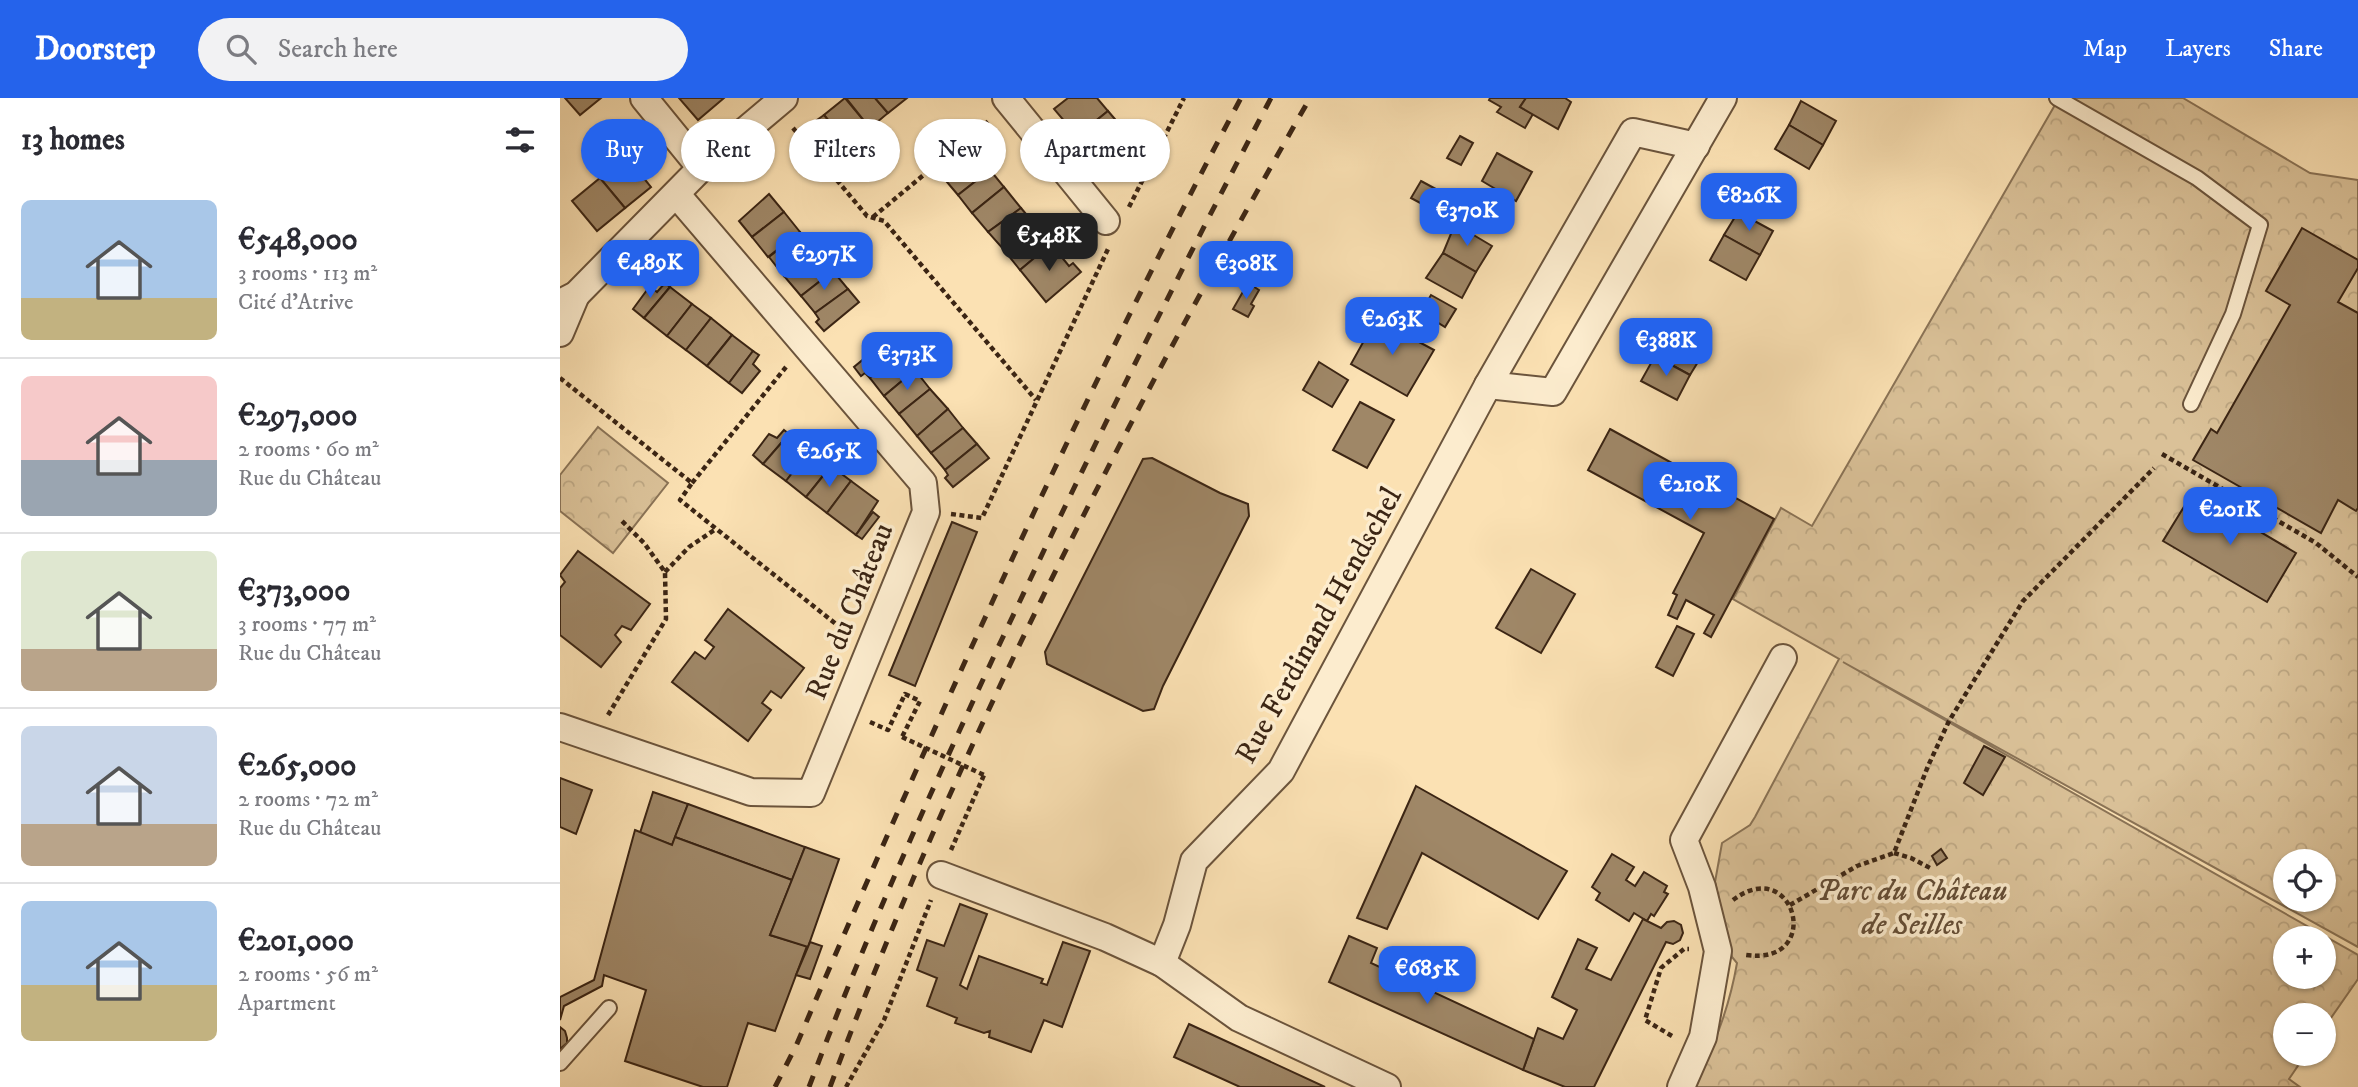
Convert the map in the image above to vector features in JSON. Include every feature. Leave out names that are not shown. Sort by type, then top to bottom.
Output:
[{"type":"street","points":[[644,98],[681,143]]},
{"type":"street","points":[[1488,385],[1553,392],[1723,98]]},
{"type":"street","points":[[1009,101],[1114,226]]},
{"type":"street","points":[[759,119],[779,102]]},
{"type":"street","name":"Rue Ferdinand Hendschel","points":[[1162,963],[1177,925],[1194,861],[1281,771],[1488,385],[1633,132],[1696,146]]},
{"type":"street","points":[[560,333],[568,299],[689,182]]},
{"type":"street","name":"Rue du Château","points":[[560,727],[751,792],[811,793],[926,512],[923,483],[677,195]]},
{"type":"street","points":[[1681,1087],[1703,1037],[1718,951],[1710,916],[1684,841],[1783,658]]},
{"type":"street","points":[[941,875],[1105,936],[1162,963],[1239,1018],[1373,1084]]},
{"type":"lane","points":[[2057,98],[2197,178],[2260,225],[2233,314],[2191,404]]},
{"type":"lane","points":[[560,1063],[609,1008]]},
{"type":"path","points":[[926,512],[982,518],[1114,226],[1184,98]]},
{"type":"path","points":[[872,218],[1009,101]]},
{"type":"path","points":[[779,102],[867,216],[884,221],[1035,400]]},
{"type":"path","points":[[804,344],[680,500],[868,650]]},
{"type":"path","points":[[560,378],[692,483]]},
{"type":"path","points":[[2162,454],[2316,543],[2358,577]]},
{"type":"path","points":[[1894,853],[1949,721],[2023,601],[2154,468]]},
{"type":"path","points":[[593,739],[666,619],[665,572],[644,543],[620,519]]},
{"type":"path","points":[[665,572],[689,547],[716,529]]},
{"type":"path","points":[[888,730],[905,694],[920,701],[902,737],[984,775],[955,838]]},
{"type":"path","points":[[1790,905],[1857,866],[1894,853],[1932,869]]},
{"type":"path","points":[[846,1087],[884,1020],[941,875]]},
{"type":"path","points":[[1698,1050],[1645,1020],[1661,968],[1684,949],[1751,956],[1775,954],[1791,938],[1794,927],[1790,905],[1782,895],[1771,889],[1746,891],[1710,916]]},
{"type":"green space","name":"Parc du Château de Seilles","points":[[2059,98],[2183,98],[2310,173],[2358,180],[2358,947],[2336,935],[2336,926],[2320,926],[2295,912],[2336,912],[2336,849],[2273,849],[2273,900],[1843,662],[2273,907],[2273,912],[2282,912],[2307,926],[2273,926],[2273,989],[2336,989],[2336,942],[2358,955],[2358,979],[2336,1011],[2336,1003],[2273,1003],[2273,1066],[2298,1066],[2289,1079],[2300,1087],[1695,1087],[1725,1012],[1737,963],[1732,957],[1715,882],[1722,843],[1750,825],[1839,659],[1733,599],[1781,508],[1812,526]]},
{"type":"green space","points":[[598,427],[668,483],[613,553],[560,511],[560,475]]},
{"type":"building","points":[[565,98],[601,98],[580,115]]},
{"type":"building","points":[[679,98],[724,98],[699,119]]},
{"type":"building","points":[[845,98],[862,119],[827,119],[824,115]]},
{"type":"building","points":[[846,98],[875,98],[888,113],[881,119],[863,119]]},
{"type":"building","points":[[875,98],[907,98],[888,113]]},
{"type":"building","points":[[1068,98],[1097,98],[1108,111],[1098,119],[1063,119],[1054,109]]},
{"type":"building","points":[[1526,98],[1520,107],[1533,114],[1525,128],[1497,112],[1501,107],[1489,100]]},
{"type":"building","points":[[1526,98],[1565,98],[1571,102],[1558,129],[1520,107]]},
{"type":"building","points":[[1801,101],[1836,121],[1823,145],[1789,125]]},
{"type":"building","points":[[1108,111],[1115,119],[1098,119]]},
{"type":"building","points":[[1789,125],[1823,145],[1809,169],[1775,149]]},
{"type":"building","points":[[1460,136],[1473,143],[1461,165],[1447,158]]},
{"type":"building","points":[[1497,153],[1532,172],[1516,201],[1482,181]]},
{"type":"building","points":[[1421,181],[1445,194],[1435,211],[1411,198]]},
{"type":"building","points":[[595,182],[603,182],[625,208],[597,231],[572,201]]},
{"type":"building","points":[[603,182],[647,182],[651,187],[625,208]]},
{"type":"building","points":[[947,182],[975,182],[958,195]]},
{"type":"building","points":[[975,182],[1000,182],[1004,187],[972,213],[958,195]]},
{"type":"building","points":[[1004,187],[1021,208],[988,232],[972,213]]},
{"type":"building","points":[[769,194],[784,212],[752,237],[739,221]]},
{"type":"building","points":[[1021,208],[1036,226],[1004,250],[988,232]]},
{"type":"building","points":[[784,212],[800,232],[768,257],[752,237]]},
{"type":"building","points":[[1738,212],[1773,231],[1760,255],[1724,235]]},
{"type":"building","points":[[1455,224],[1492,246],[1476,272],[1443,253]]},
{"type":"building","points":[[1036,226],[1051,244],[1020,270],[1004,250]]},
{"type":"building","points":[[2302,228],[2358,260],[2358,268],[2338,302],[2358,313],[2358,508],[2356,511],[2338,500],[2321,533],[2193,460],[2211,429],[2217,433],[2290,305],[2266,291]]},
{"type":"building","points":[[800,232],[817,251],[784,276],[769,257]]},
{"type":"building","points":[[1724,235],[1760,255],[1746,280],[1710,260]]},
{"type":"building","points":[[1051,244],[1069,266],[1073,263],[1081,272],[1046,302],[1020,270]]},
{"type":"building","points":[[817,251],[833,271],[801,296],[784,276]]},
{"type":"building","points":[[1443,253],[1476,272],[1462,298],[1426,278]]},
{"type":"building","points":[[833,271],[848,289],[815,313],[801,296]]},
{"type":"building","points":[[665,283],[670,287],[644,318],[633,309],[650,286],[657,292]]},
{"type":"building","points":[[1248,283],[1259,290],[1251,304],[1254,306],[1248,317],[1233,309]]},
{"type":"building","points":[[670,287],[692,304],[667,336],[644,318]]},
{"type":"building","points":[[848,289],[859,302],[824,331],[816,322],[819,319],[815,313]]},
{"type":"building","points":[[1431,295],[1456,309],[1445,327],[1421,312]]},
{"type":"building","points":[[692,304],[711,318],[686,350],[667,336]]},
{"type":"building","points":[[711,318],[732,335],[707,366],[686,350]]},
{"type":"building","points":[[1376,319],[1434,350],[1407,396],[1351,364]]},
{"type":"building","points":[[1669,331],[1704,352],[1690,375],[1655,356]]},
{"type":"building","points":[[732,335],[753,351],[729,383],[707,366]]},
{"type":"building","points":[[888,339],[899,352],[870,378],[865,373],[861,376],[854,367]]},
{"type":"building","points":[[753,351],[759,355],[753,364],[760,371],[742,393],[729,383]]},
{"type":"building","points":[[899,352],[915,370],[884,396],[870,378]]},
{"type":"building","points":[[1655,356],[1690,375],[1677,400],[1641,381]]},
{"type":"building","points":[[1319,362],[1348,380],[1332,407],[1303,390]]},
{"type":"building","points":[[915,370],[930,389],[899,414],[884,396]]},
{"type":"building","points":[[930,389],[948,409],[917,436],[899,414]]},
{"type":"building","points":[[1360,402],[1394,420],[1367,468],[1333,450]]},
{"type":"building","points":[[948,409],[963,428],[931,453],[917,436]]},
{"type":"building","points":[[963,428],[977,444],[945,470],[931,453]]},
{"type":"building","points":[[1610,429],[1774,519],[1711,637],[1704,633],[1714,615],[1686,600],[1677,619],[1668,615],[1677,595],[1673,593],[1704,533],[1588,470]]},
{"type":"building","points":[[784,430],[789,434],[763,464],[753,455],[769,434],[777,438]]},
{"type":"building","points":[[789,434],[810,450],[786,481],[763,464]]},
{"type":"building","points":[[977,444],[989,458],[953,487],[945,478],[948,475],[945,470]]},
{"type":"building","points":[[810,450],[831,466],[806,497],[786,481]]},
{"type":"building","points":[[1152,458],[1220,493],[1248,504],[1249,516],[1154,709],[1143,711],[1047,664],[1045,652],[1143,459]]},
{"type":"building","points":[[831,466],[851,481],[827,513],[806,497]]},
{"type":"building","points":[[851,481],[878,501],[856,535],[827,513]]},
{"type":"building","points":[[2193,492],[2296,553],[2267,602],[2163,541]]},
{"type":"building","points":[[873,512],[879,517],[862,539],[856,535]]},
{"type":"building","points":[[952,522],[977,532],[915,686],[889,675]]},
{"type":"building","points":[[578,551],[650,604],[631,630],[622,626],[615,635],[621,642],[601,667],[560,635],[560,588],[565,582],[560,575]]},
{"type":"building","points":[[1531,569],[1575,594],[1541,653],[1496,628]]},
{"type":"building","points":[[728,609],[804,668],[781,698],[771,691],[762,703],[771,710],[748,741],[672,682],[695,652],[705,659],[714,647],[705,640]]},
{"type":"building","points":[[1677,626],[1694,634],[1673,676],[1656,667]]},
{"type":"building","points":[[1984,746],[2005,757],[1983,795],[1964,783]]},
{"type":"building","points":[[560,778],[592,790],[576,834],[560,827]]},
{"type":"building","points":[[1416,786],[1567,871],[1538,919],[1422,853],[1387,929],[1357,918]]},
{"type":"building","points":[[653,792],[688,804],[672,845],[640,833]]},
{"type":"building","points":[[688,804],[805,847],[792,880],[675,837]]},
{"type":"building","points":[[635,830],[672,845],[675,837],[792,880],[770,935],[807,946],[775,1031],[748,1023],[727,1087],[703,1087],[625,1061],[646,990],[604,975],[602,986],[564,1006],[560,1020],[560,997],[594,980]]},
{"type":"building","points":[[805,847],[839,859],[808,947],[770,935]]},
{"type":"building","points":[[1941,849],[1947,858],[1937,865],[1932,856]]},
{"type":"building","points":[[1612,854],[1634,867],[1626,880],[1635,886],[1644,872],[1667,886],[1664,892],[1668,894],[1654,916],[1651,914],[1647,921],[1634,913],[1629,921],[1596,900],[1600,893],[1592,887]]},
{"type":"building","points":[[960,904],[987,914],[960,985],[967,989],[979,956],[1043,979],[1041,983],[1047,985],[1063,942],[1090,951],[1062,1027],[1044,1020],[1031,1052],[989,1037],[990,1031],[984,1033],[955,1023],[957,1018],[927,1006],[937,978],[917,970],[927,940],[944,946]]},
{"type":"building","points":[[1643,919],[1661,928],[1667,922],[1674,921],[1681,925],[1683,933],[1680,940],[1673,944],[1666,942],[1594,1087],[1565,1087],[1523,1070],[1538,1028],[1563,1039],[1577,1010],[1552,997],[1578,939],[1597,948],[1586,969],[1611,980]]},
{"type":"building","points":[[1349,936],[1377,948],[1371,963],[1534,1039],[1523,1070],[1329,982]]},
{"type":"building","points":[[810,942],[822,946],[810,979],[796,975]]},
{"type":"building","points":[[1189,1024],[1325,1087],[1240,1087],[1174,1057]]},
{"type":"building","points":[[560,1027],[565,1031],[567,1043],[560,1049]]},
{"type":"railway","points":[[775,1087],[796,1046],[1008,567],[1121,331],[1241,98]]},
{"type":"railway","points":[[809,1087],[901,861],[1002,639],[1201,232],[1271,98]]},
{"type":"railway","points":[[830,1087],[933,832],[1050,583],[1176,338],[1310,98]]}]
